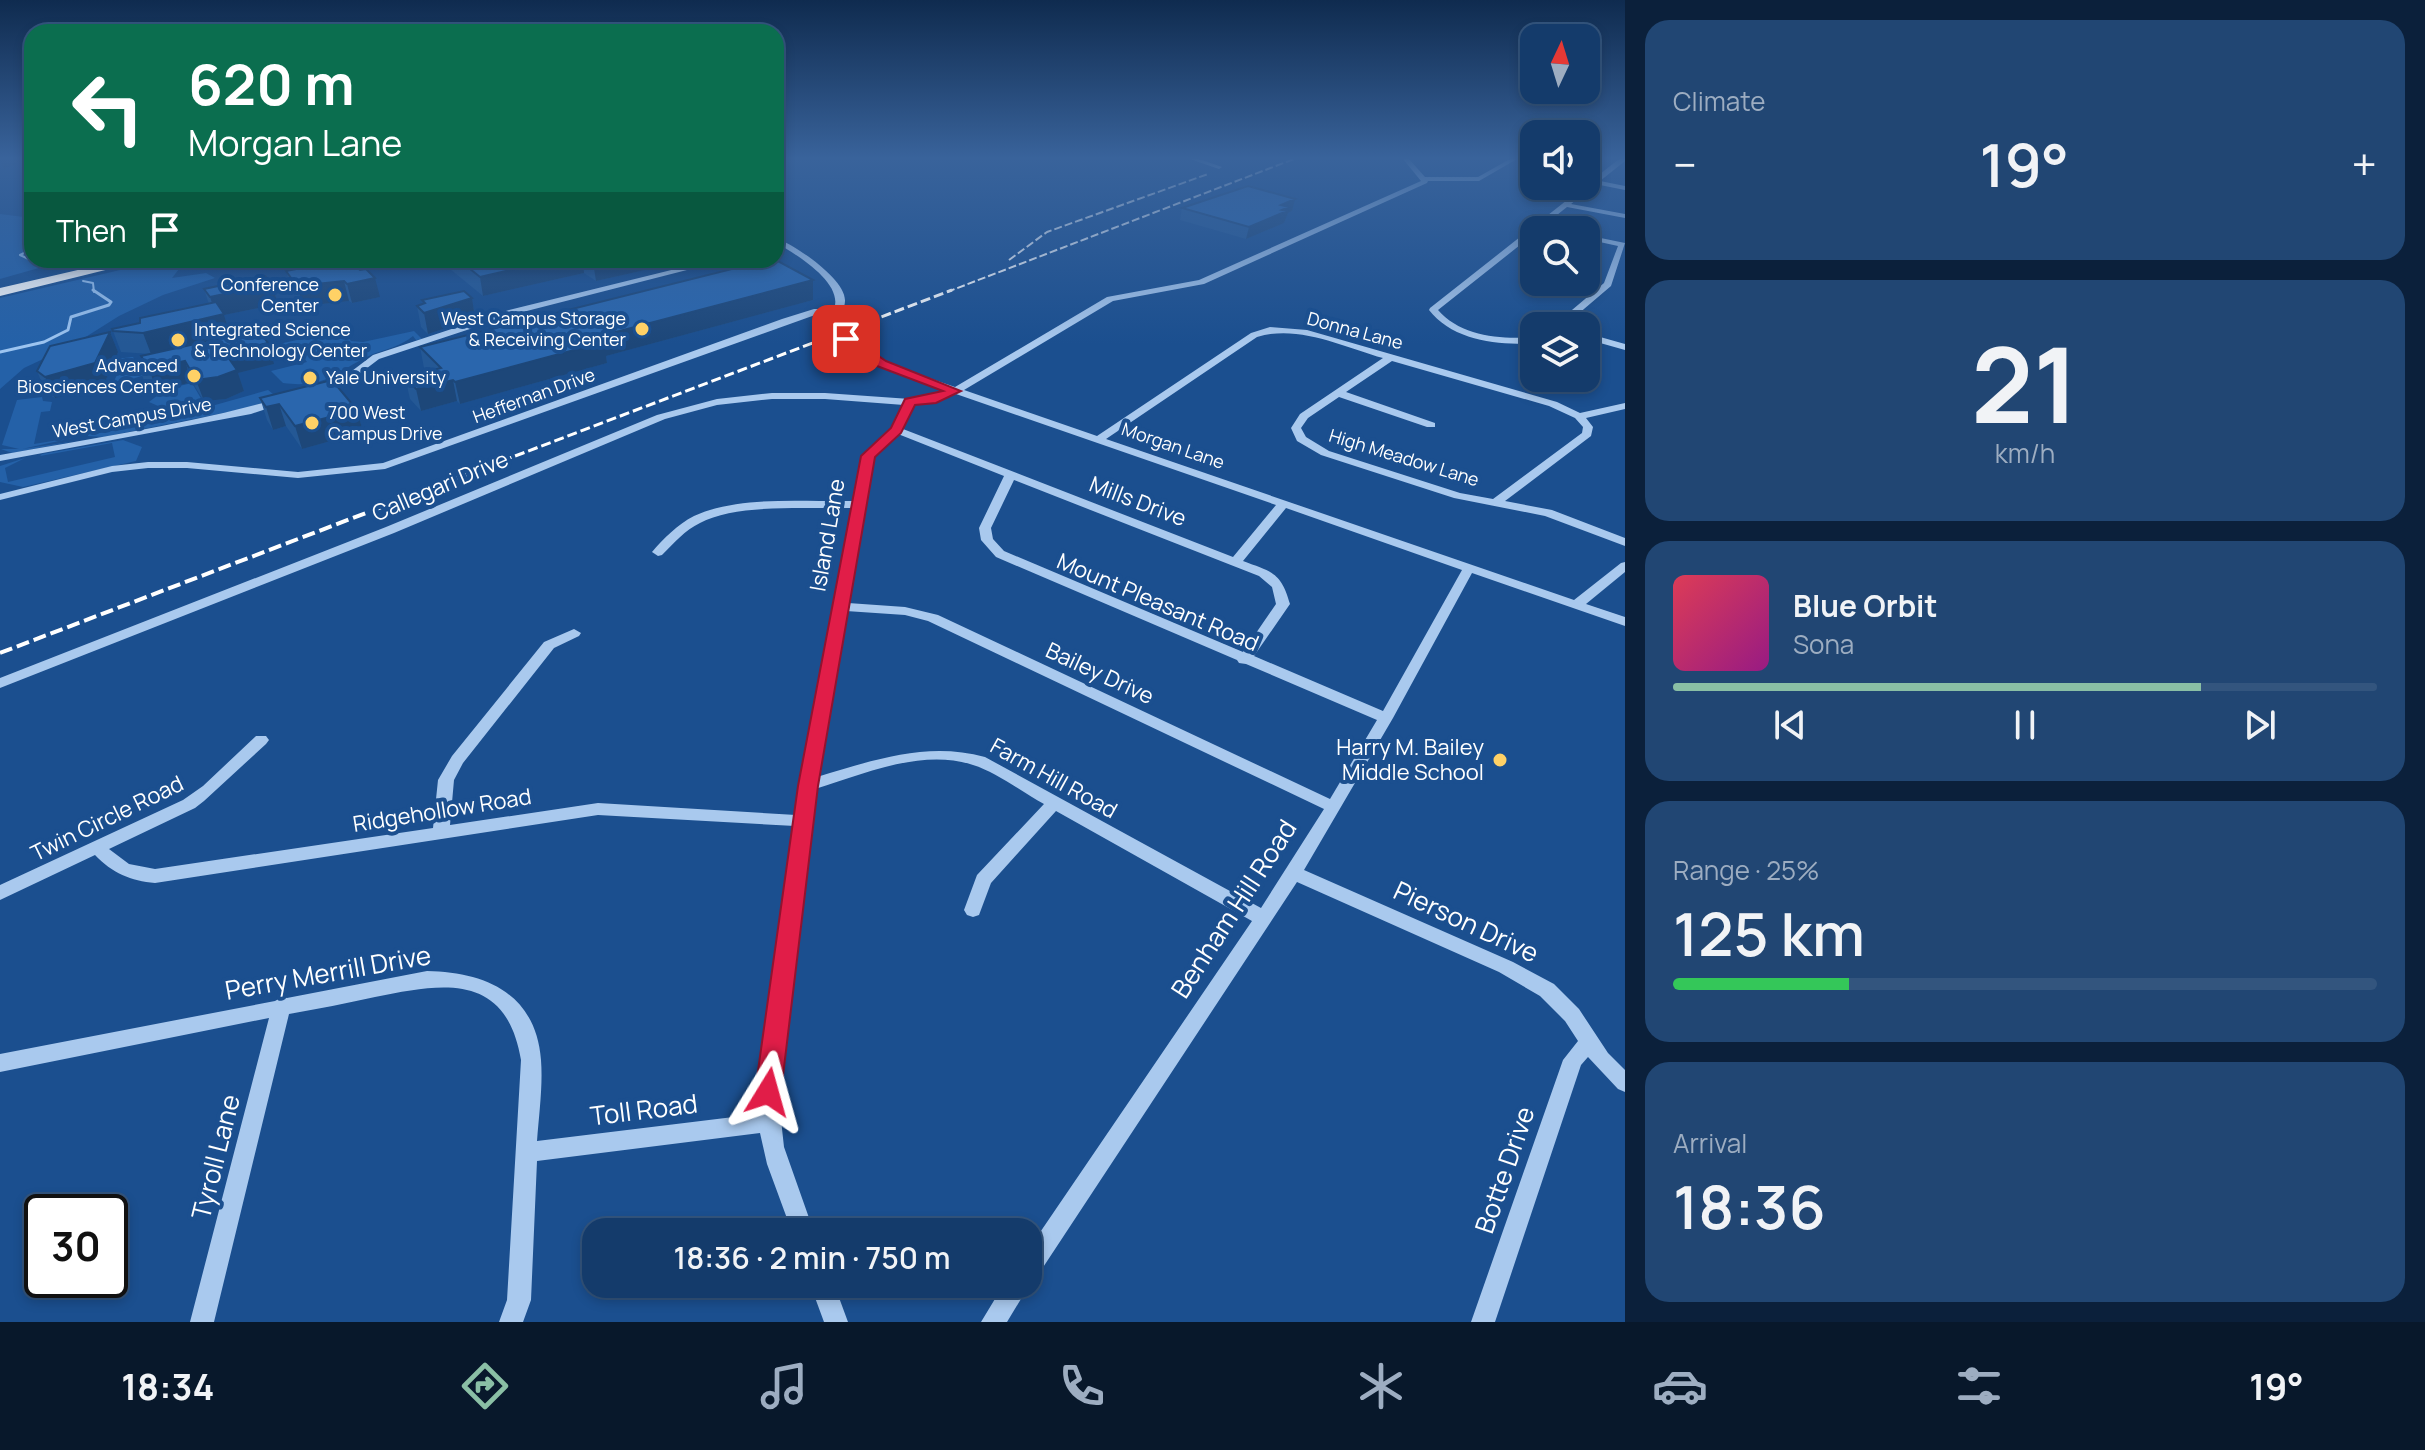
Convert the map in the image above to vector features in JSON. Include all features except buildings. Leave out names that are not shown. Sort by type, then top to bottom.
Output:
[{"type":"highway","points":[[0,284],[71,268]]},
{"type":"highway","points":[[0,292],[104,268]]},
{"type":"street","points":[[910,402],[932,400],[955,391],[1110,299],[1201,282],[1338,221]]},
{"type":"street","points":[[1520,240],[1433,310],[1443,322],[1462,330],[1505,341],[1520,340]]},
{"type":"street","points":[[1575,312],[1608,284],[1623,245],[1600,240]]},
{"type":"street","name":"Morgan Lane","points":[[784,244],[803,255],[841,296],[832,326],[866,354],[894,369],[1625,622]]},
{"type":"street","points":[[302,391],[347,379],[376,357],[520,310],[690,268]]},
{"type":"street","name":"Heffernan Drive","points":[[0,497],[112,469],[148,465],[187,465],[298,475],[326,475],[385,466],[785,321],[814,312],[836,312]]},
{"type":"street","name":"Donna Lane","points":[[1099,439],[1260,332],[1282,329],[1304,332],[1553,404],[1579,416]]},
{"type":"street","points":[[1600,340],[1625,347]]},
{"type":"street","name":"High Meadow Lane","points":[[1391,357],[1298,424],[1298,433],[1308,444],[1325,453],[1458,496],[1557,516],[1625,542]]},
{"type":"street","points":[[1338,393],[1431,425]]},
{"type":"street","name":"West Campus Drive","points":[[0,458],[230,416],[288,396]]},
{"type":"street","name":"Callegari Drive","points":[[0,683],[379,534],[661,417],[717,402],[772,396],[910,402]]},
{"type":"street","name":"Island Lane","points":[[798,1218],[775,1156],[767,1123],[768,1092],[808,786],[868,456],[897,430],[910,402]]},
{"type":"street","points":[[1494,504],[1587,434],[1588,427],[1579,416],[1625,406]]},
{"type":"street","name":"Mills Drive","points":[[897,430],[1237,560],[1272,579],[1283,598],[1281,610],[1244,660]]},
{"type":"street","name":"Mount Pleasant Road","points":[[1010,475],[985,528],[987,540],[1000,554],[1386,718]]},
{"type":"street","points":[[1237,560],[1284,503]]},
{"type":"street","points":[[658,552],[688,524],[703,517],[733,511],[859,504]]},
{"type":"street","points":[[1576,605],[1625,566]]},
{"type":"street","name":"Benham Hill Road","points":[[1042,1249],[1294,873],[1386,718],[1469,568]]},
{"type":"street","name":"Bailey Drive","points":[[841,607],[925,615],[1333,807]]},
{"type":"street","points":[[441,833],[446,780],[457,760],[549,645],[574,633]]},
{"type":"street","name":"Twin Circle Road","points":[[0,893],[203,795],[235,760],[261,740]]},
{"type":"street","name":"Farm Hill Road","points":[[808,786],[920,755],[960,755],[980,761],[1263,918]]},
{"type":"street","points":[[973,910],[983,880],[1054,803]]},
{"type":"street","name":"Ridgehollow Road","points":[[98,847],[117,867],[139,876],[155,876],[598,809],[804,821]]},
{"type":"street","name":"Pierson Drive","points":[[1294,873],[1527,977],[1561,1002],[1601,1059],[1625,1083]]},
{"type":"street","name":"Perry Merrill Drive","points":[[0,1063],[282,1005],[427,979],[461,980],[501,996],[519,1015],[529,1043],[519,1300],[511,1322]]},
{"type":"street","name":"Tyroll Lane","points":[[202,1322],[282,1005]]},
{"type":"street","name":"Botte Drive","points":[[1483,1322],[1573,1060],[1590,1041]]},
{"type":"street","name":"Toll Road","points":[[527,1152],[767,1123]]},
{"type":"street","points":[[827,1298],[836,1322]]},
{"type":"street","points":[[993,1322],[1009,1298]]},
{"type":"shaded area","points":[[0,221],[24,221],[24,268],[39,268],[0,279]]},
{"type":"shaded area","points":[[129,268],[180,268],[172,278],[206,273],[215,278],[163,295],[119,316],[73,345],[24,368],[0,389],[0,298]]},
{"type":"shaded area","points":[[234,330],[238,335],[153,372],[88,394],[86,390],[114,381],[118,373],[108,374],[115,359],[133,357],[137,364],[174,356],[221,341],[232,335],[229,331]]},
{"type":"shaded area","points":[[342,330],[351,341],[363,342],[414,331],[422,339],[416,340],[413,336],[331,377],[311,383],[283,383],[271,371],[307,362],[300,353],[276,358],[273,355],[234,354]]},
{"type":"shaded area","points":[[192,383],[203,402],[165,409],[149,402],[158,395],[158,391]]},
{"type":"shaded area","points":[[268,390],[272,397],[253,407],[103,437],[88,436],[88,432],[93,431],[94,434],[140,426],[160,413],[205,403],[208,407]]},
{"type":"shaded area","points":[[42,397],[43,401],[52,402],[50,411],[41,412],[34,444],[71,438],[77,434],[77,437],[22,449],[76,441],[12,453],[1,449],[19,449],[2,445],[17,400]]},
{"type":"shaded area","points":[[123,440],[142,447],[136,461],[23,487],[0,482],[0,466],[25,458],[5,468],[8,482],[115,457],[112,443],[40,456],[42,454]]},
{"type":"waterway","points":[[24,253],[20,255],[24,257]]},
{"type":"waterway","points":[[83,281],[93,283],[94,291]]},
{"type":"waterway","points":[[0,352],[44,342],[68,330],[71,317],[109,305],[111,302],[94,291]]},
{"type":"railway","points":[[1009,260],[1047,232],[1078,221]]},
{"type":"railway","points":[[947,292],[1133,221]]},
{"type":"railway","points":[[502,461],[952,290]]},
{"type":"railway","points":[[0,653],[507,459]]},
{"type":"place","name":"Conference Center","points":[[335,295]]},
{"type":"place","name":"West Campus Storage & Receiving Center","points":[[642,329]]},
{"type":"place","name":"Integrated Science & Technology Center","points":[[178,340]]},
{"type":"place","name":"Advanced Biosciences Center","points":[[194,376]]},
{"type":"place","name":"Yale University","points":[[310,378]]},
{"type":"place","name":"700 West Campus Drive","points":[[312,423]]},
{"type":"place","name":"Harry M. Bailey Middle School","points":[[1500,760]]},
{"type":"route","points":[[768,1092],[808,786],[868,456],[897,430],[904,421],[910,402],[932,400],[955,391],[882,364],[846,339]]}]
